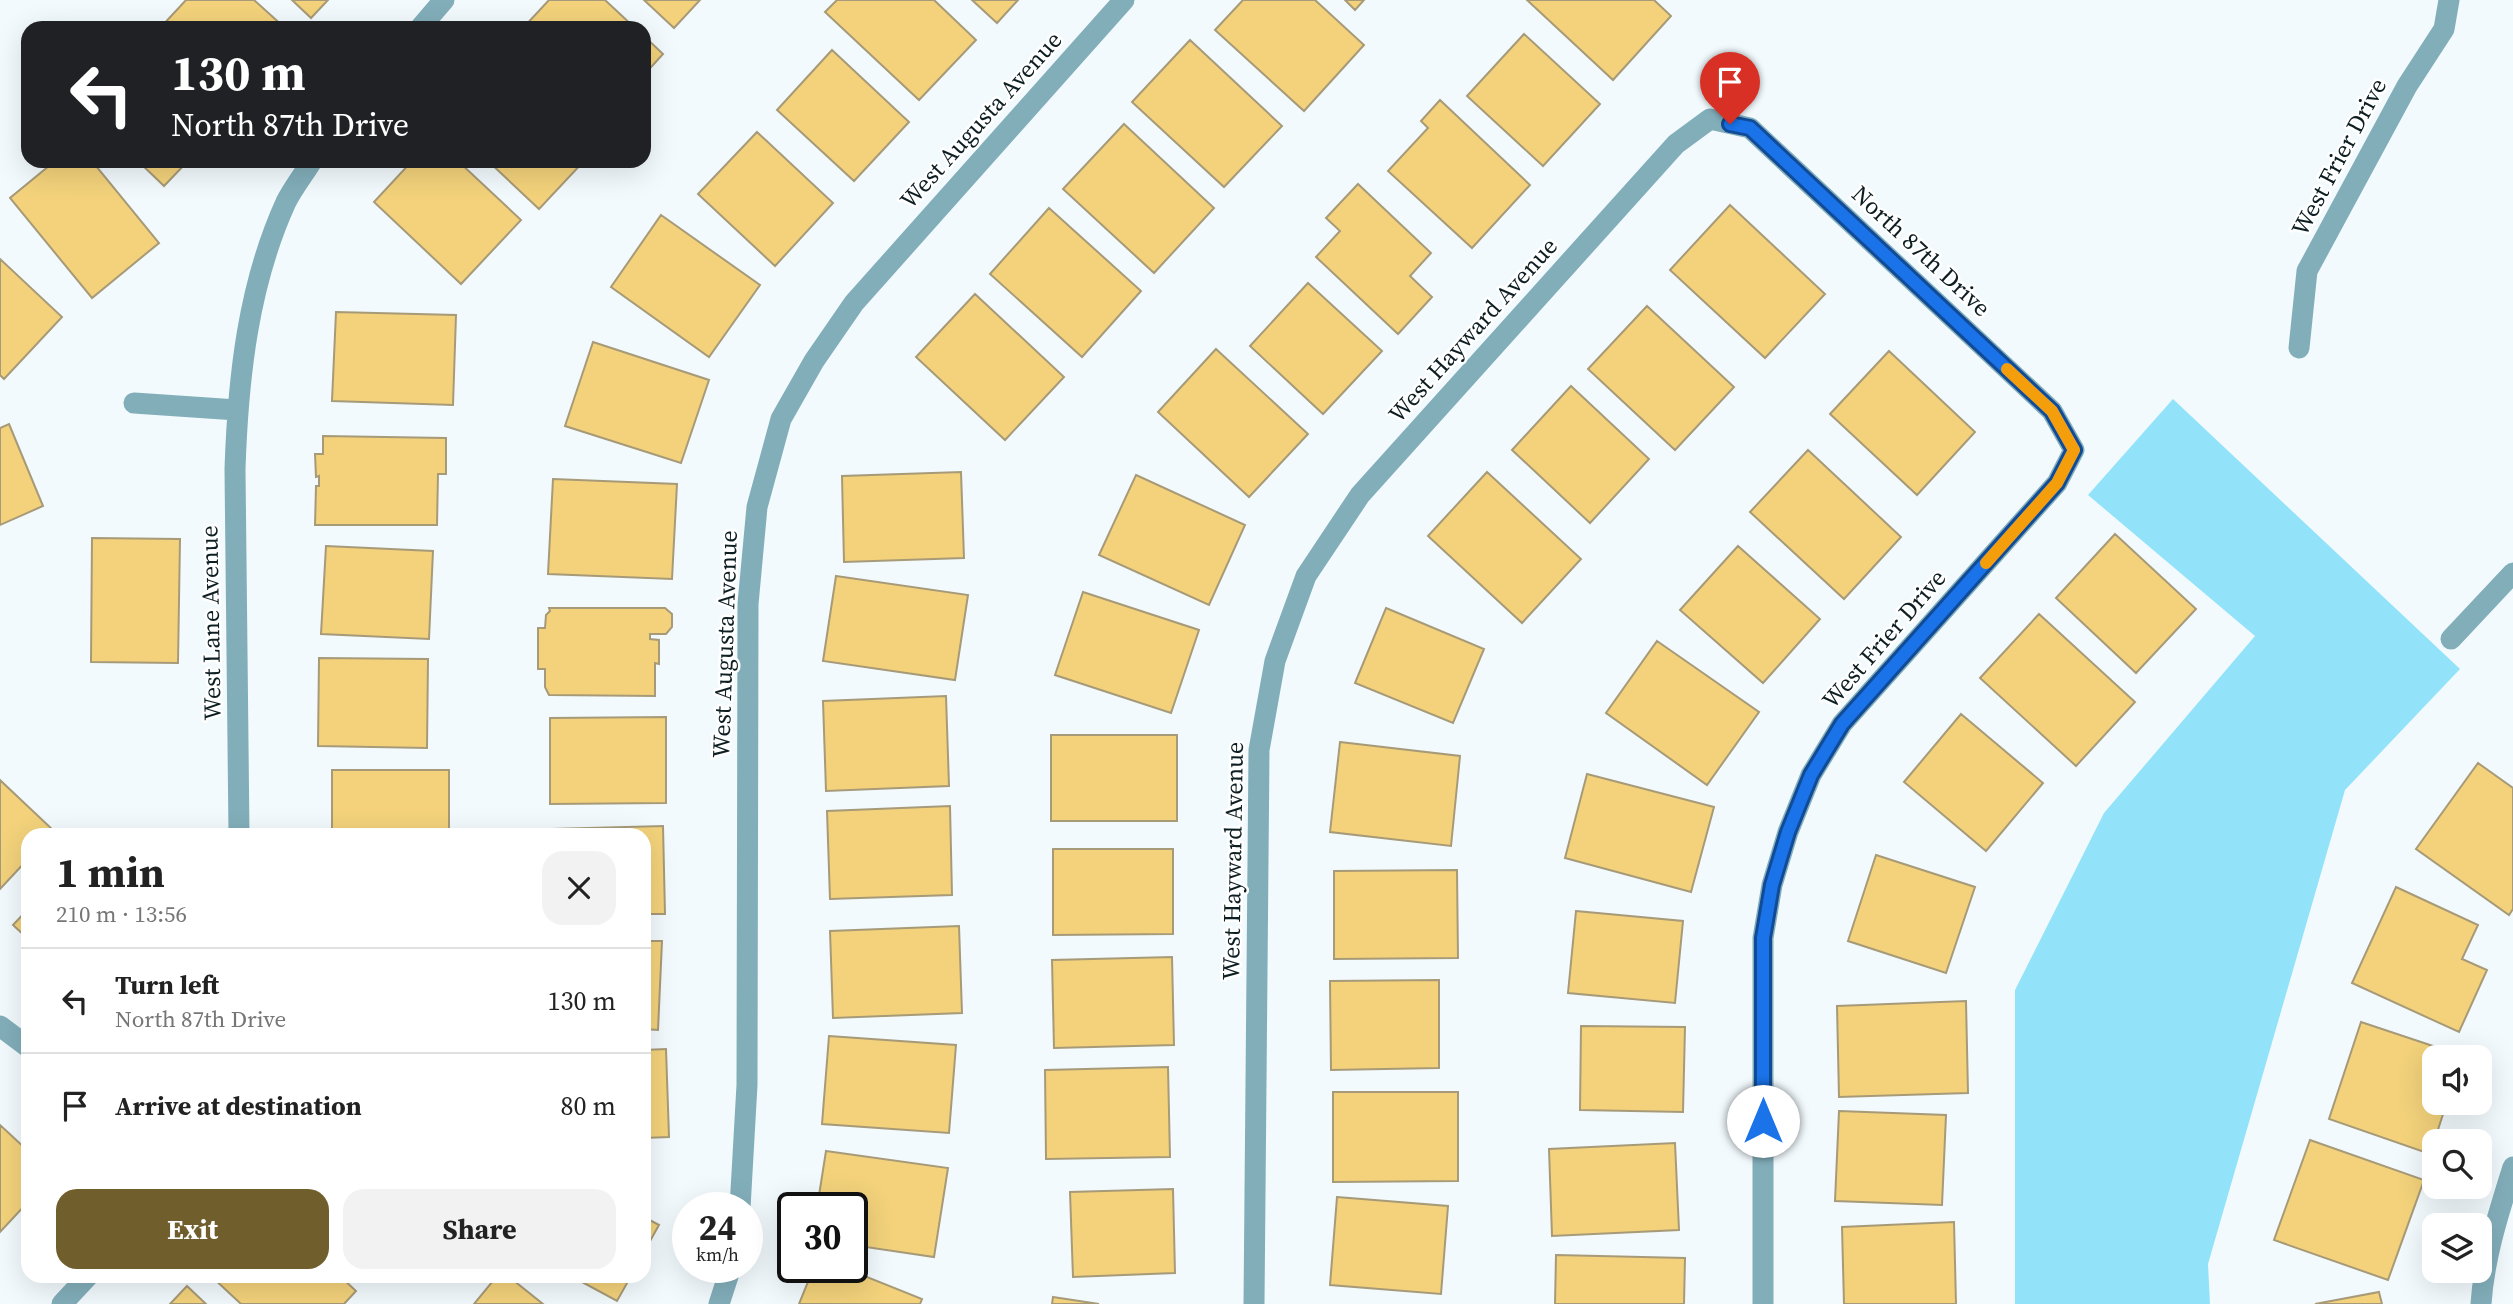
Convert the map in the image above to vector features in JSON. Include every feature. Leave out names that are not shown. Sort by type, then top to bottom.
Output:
[{"type":"street","points":[[425,21],[444,0]]},
{"type":"street","name":"West Augusta Avenue","points":[[741,1192],[747,1085],[748,604],[757,507],[781,419],[814,361],[853,303],[1124,0]]},
{"type":"street","name":"West Frier Drive","points":[[2299,348],[2307,271],[2407,86],[2444,29],[2449,0]]},
{"type":"street","name":"North 87th Drive","points":[[1710,119],[1750,128],[2052,411],[2074,450]]},
{"type":"street","name":"West Hayward Avenue","points":[[1254,1304],[1259,750],[1275,661],[1306,576],[1360,495],[1676,144],[1710,119]]},
{"type":"street","name":"West Lane Avenue","points":[[239,828],[235,469],[237,410],[256,284],[287,200],[308,168]]},
{"type":"street","points":[[134,403],[237,410]]},
{"type":"street","name":"West Frier Drive","points":[[1763,1304],[1763,938],[1772,885],[1788,832],[1811,775],[1842,724],[2057,483],[2074,450]]},
{"type":"street","points":[[2451,639],[2513,573]]},
{"type":"street","points":[[0,1026],[21,1042]]},
{"type":"street","points":[[2481,1304],[2483,1280],[2494,1230],[2513,1167]]},
{"type":"street","points":[[62,1304],[82,1283]]},
{"type":"street","points":[[719,1304],[726,1283]]},
{"type":"shaded area","points":[[2173,399],[2460,669],[2345,790],[2208,1264],[2210,1304],[2015,1304],[2015,990],[2104,813],[2255,636],[2088,495]]},
{"type":"building","points":[[186,0],[254,0],[277,21],[166,21]]},
{"type":"building","points":[[292,0],[328,0],[311,18]]},
{"type":"building","points":[[549,0],[605,0],[628,21],[530,21]]},
{"type":"building","points":[[644,0],[700,0],[674,28]]},
{"type":"building","points":[[837,0],[934,0],[976,40],[919,100],[825,12]]},
{"type":"building","points":[[972,0],[1018,0],[997,23]]},
{"type":"building","points":[[1243,0],[1315,0],[1364,45],[1304,111],[1215,30]]},
{"type":"building","points":[[1345,0],[1364,0],[1355,10]]},
{"type":"building","points":[[1527,0],[1654,0],[1671,16],[1613,80]]},
{"type":"building","points":[[1524,34],[1600,104],[1543,166],[1467,96]]},
{"type":"building","points":[[1190,40],[1282,126],[1224,187],[1132,102]]},
{"type":"building","points":[[651,43],[663,54],[651,67]]},
{"type":"building","points":[[832,50],[909,122],[854,181],[777,110]]},
{"type":"building","points":[[1440,100],[1530,185],[1472,248],[1388,171],[1428,128],[1421,121]]},
{"type":"building","points":[[1124,124],[1214,208],[1154,273],[1063,189]]},
{"type":"building","points":[[757,132],[833,203],[775,266],[698,194]]},
{"type":"building","points":[[46,168],[98,168],[159,243],[92,298],[10,198]]},
{"type":"building","points":[[145,168],[181,168],[164,186]]},
{"type":"building","points":[[406,168],[465,168],[521,220],[461,284],[374,202]]},
{"type":"building","points":[[495,168],[577,168],[539,209]]},
{"type":"building","points":[[1358,184],[1431,253],[1410,276],[1432,297],[1398,334],[1316,257],[1340,231],[1326,218]]},
{"type":"building","points":[[1730,205],[1825,294],[1765,358],[1670,270]]},
{"type":"building","points":[[1049,208],[1141,291],[1082,357],[990,274]]},
{"type":"building","points":[[661,215],[760,285],[709,357],[611,287]]},
{"type":"building","points":[[0,259],[62,317],[4,379],[0,375]]},
{"type":"building","points":[[1308,283],[1382,351],[1323,414],[1250,346]]},
{"type":"building","points":[[975,294],[1064,377],[1005,440],[916,357]]},
{"type":"building","points":[[1647,306],[1734,387],[1675,450],[1588,369]]},
{"type":"building","points":[[336,312],[456,315],[453,405],[332,401]]},
{"type":"building","points":[[593,342],[709,380],[681,463],[565,426]]},
{"type":"building","points":[[1216,349],[1308,434],[1249,497],[1158,412]]},
{"type":"building","points":[[1889,351],[1975,432],[1917,495],[1830,414]]},
{"type":"building","points":[[1571,386],[1649,459],[1590,523],[1512,450]]},
{"type":"building","points":[[9,424],[43,506],[0,525],[0,428]]},
{"type":"building","points":[[323,436],[446,438],[446,474],[438,474],[437,525],[315,525],[316,486],[319,486],[319,476],[316,477],[315,454],[323,454]]},
{"type":"building","points":[[1808,450],[1901,537],[1844,599],[1750,512]]},
{"type":"building","points":[[961,472],[964,558],[844,562],[842,476]]},
{"type":"building","points":[[1487,472],[1581,559],[1522,623],[1428,536]]},
{"type":"building","points":[[1136,475],[1245,525],[1209,605],[1099,555]]},
{"type":"building","points":[[553,479],[677,484],[672,579],[548,574]]},
{"type":"building","points":[[2115,534],[2196,609],[2136,673],[2056,598]]},
{"type":"building","points":[[92,538],[180,539],[178,663],[91,662]]},
{"type":"building","points":[[326,546],[433,551],[429,639],[321,634]]},
{"type":"building","points":[[1738,546],[1820,619],[1763,683],[1680,610]]},
{"type":"building","points":[[836,576],[968,595],[955,680],[823,661]]},
{"type":"building","points":[[1083,592],[1199,630],[1171,713],[1055,675]]},
{"type":"building","points":[[549,608],[665,608],[672,614],[672,627],[666,634],[650,634],[650,639],[659,640],[659,664],[655,663],[655,696],[549,695],[545,687],[545,669],[538,669],[538,628],[545,628]]},
{"type":"building","points":[[1386,608],[1484,649],[1453,723],[1355,683]]},
{"type":"building","points":[[2039,614],[2135,702],[2076,766],[1980,678]]},
{"type":"building","points":[[1657,641],[1759,712],[1707,785],[1606,713]]},
{"type":"building","points":[[319,658],[428,659],[427,748],[318,746]]},
{"type":"building","points":[[946,696],[949,786],[826,791],[823,701]]},
{"type":"building","points":[[1961,714],[2043,783],[1986,851],[1904,782]]},
{"type":"building","points":[[666,717],[666,803],[550,804],[550,718]]},
{"type":"building","points":[[1051,735],[1177,735],[1177,821],[1051,821]]},
{"type":"building","points":[[1340,742],[1460,756],[1451,846],[1330,832]]},
{"type":"building","points":[[2478,763],[2513,788],[2513,909],[2509,915],[2416,849]]},
{"type":"building","points":[[332,770],[449,770],[449,828],[332,828]]},
{"type":"building","points":[[1587,774],[1714,807],[1691,892],[1565,858]]},
{"type":"building","points":[[0,780],[51,828],[21,828],[21,866],[0,889]]},
{"type":"building","points":[[950,806],[952,895],[830,899],[827,811]]},
{"type":"building","points":[[663,826],[665,914],[651,914],[651,828],[589,828]]},
{"type":"building","points":[[1053,849],[1173,849],[1173,934],[1053,935]]},
{"type":"building","points":[[1876,855],[1975,887],[1946,973],[1848,941]]},
{"type":"building","points":[[1457,870],[1458,958],[1334,959],[1334,871]]},
{"type":"building","points":[[2396,887],[2478,925],[2462,959],[2487,970],[2459,1032],[2352,983]]},
{"type":"building","points":[[1576,911],[1683,921],[1675,1003],[1568,993]]},
{"type":"building","points":[[21,916],[21,932],[13,925]]},
{"type":"building","points":[[959,926],[962,1013],[833,1018],[830,931]]},
{"type":"building","points":[[651,941],[662,941],[658,1030],[651,1030]]},
{"type":"building","points":[[1172,957],[1174,1045],[1054,1048],[1052,960]]},
{"type":"building","points":[[1439,980],[1439,1068],[1331,1070],[1330,981]]},
{"type":"building","points":[[1966,1001],[1968,1093],[1839,1097],[1837,1006]]},
{"type":"building","points":[[2361,1022],[2430,1045],[2422,1045],[2422,1115],[2443,1115],[2438,1129],[2422,1129],[2422,1151],[2329,1119]]},
{"type":"building","points":[[1581,1026],[1685,1027],[1683,1112],[1580,1110]]},
{"type":"building","points":[[829,1036],[956,1045],[949,1133],[822,1124]]},
{"type":"building","points":[[666,1049],[669,1137],[651,1138],[651,1050]]},
{"type":"building","points":[[1168,1067],[1170,1157],[1046,1159],[1045,1070]]},
{"type":"building","points":[[1333,1092],[1458,1092],[1458,1181],[1333,1182]]},
{"type":"building","points":[[1839,1111],[1946,1115],[1942,1205],[1835,1201]]},
{"type":"building","points":[[0,1125],[21,1144],[21,1210],[0,1232]]},
{"type":"building","points":[[2310,1140],[2422,1179],[2388,1280],[2274,1240]]},
{"type":"building","points":[[1675,1143],[1679,1230],[1552,1236],[1549,1149]]},
{"type":"building","points":[[826,1151],[948,1168],[934,1257],[868,1247],[868,1192],[820,1192]]},
{"type":"building","points":[[1173,1189],[1175,1273],[1073,1277],[1070,1192]]},
{"type":"building","points":[[1337,1197],[1448,1206],[1441,1294],[1330,1285]]},
{"type":"building","points":[[651,1221],[659,1225],[651,1239]]},
{"type":"building","points":[[1954,1222],[1956,1304],[1844,1304],[1842,1227]]},
{"type":"building","points":[[1556,1255],[1685,1258],[1684,1304],[1555,1304]]},
{"type":"building","points":[[868,1277],[922,1299],[920,1304],[799,1304],[808,1283],[868,1283]]},
{"type":"building","points":[[218,1283],[347,1283],[356,1291],[344,1304],[241,1304]]},
{"type":"building","points":[[491,1283],[517,1283],[543,1304],[474,1304]]},
{"type":"building","points":[[584,1283],[627,1283],[617,1301]]},
{"type":"building","points":[[187,1286],[206,1304],[170,1304]]},
{"type":"building","points":[[2379,1292],[2382,1304],[2315,1304]]},
{"type":"building","points":[[1053,1297],[1099,1304],[1052,1304]]},
{"type":"slow traffic","points":[[1986,563],[2057,483],[2074,450],[2052,411],[2007,369]]},
{"type":"route","points":[[1730,124],[1750,128],[2052,411],[2074,450],[2057,483],[1842,724],[1811,775],[1788,832],[1772,885],[1763,938],[1763,1121]]}]
